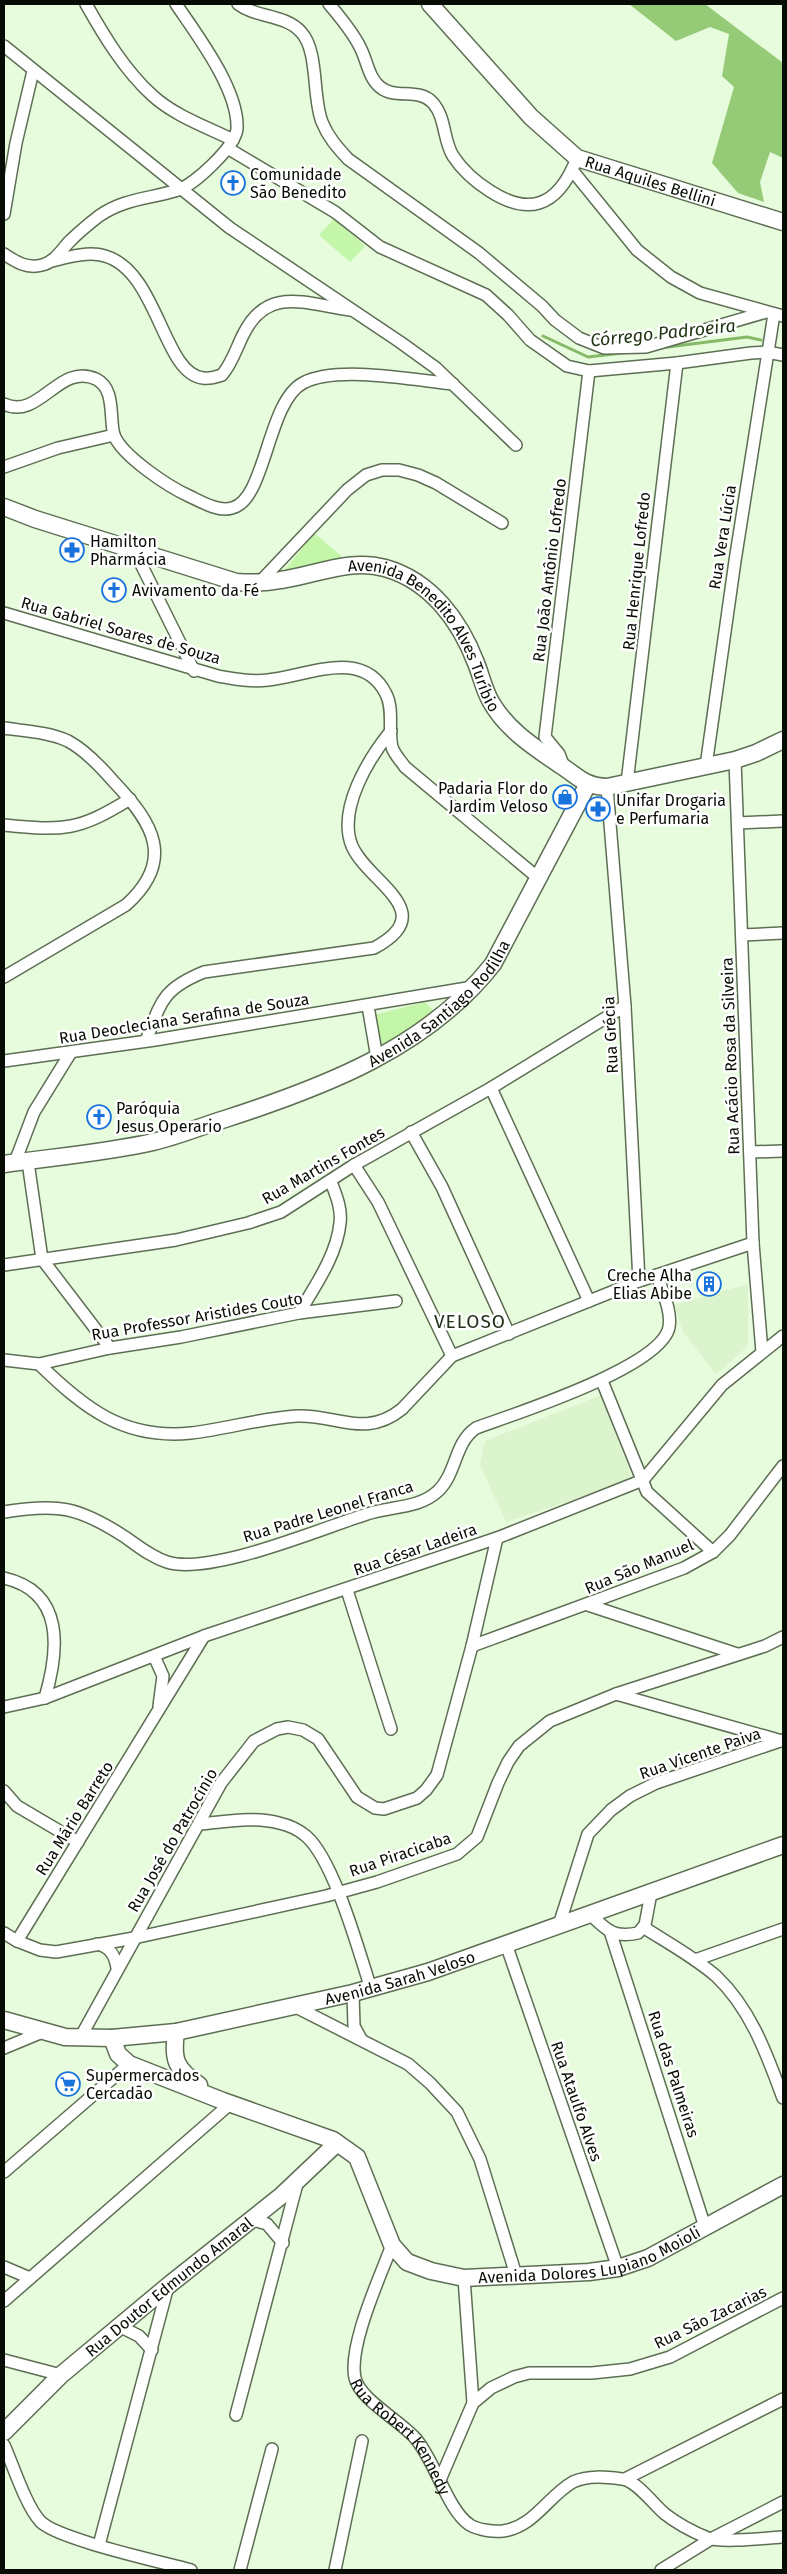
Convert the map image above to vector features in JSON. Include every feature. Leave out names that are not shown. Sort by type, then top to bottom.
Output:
[{"type":"main road","name":"Rua Aquiles Bellini","points":[[430,4],[575,164],[783,222]]},
{"type":"main road","name":"Avenida Benedito Alves Turíbio","points":[[4,507],[135,552],[236,582],[258,584],[350,565],[368,564],[403,574],[433,596],[457,623],[467,641],[490,701],[504,721],[520,738],[564,767],[571,775],[588,784]]},
{"type":"main road","points":[[588,784],[607,787],[735,760],[756,753],[783,740]]},
{"type":"main road","name":"Avenida Santiago Rodilha","points":[[15,1163],[156,1141],[266,1106],[330,1082],[415,1037],[474,987],[502,950],[537,878],[588,784]]},
{"type":"main road","name":"Avenida Sarah Veloso","points":[[4,2020],[80,2038],[112,2038],[176,2032],[371,1989],[428,1972],[783,1845]]},
{"type":"main road","points":[[176,2032],[176,2059],[183,2074],[214,2098]]},
{"type":"main road","points":[[112,2038],[118,2054],[135,2066],[230,2104],[323,2135],[357,2157],[392,2245]]},
{"type":"main road","points":[[135,2066],[159,2068],[176,2059]]},
{"type":"main road","name":"Rua Doutor Edmundo Amaral","points":[[4,2432],[61,2375],[168,2285],[298,2180],[337,2143]]},
{"type":"main road","name":"Avenida Dolores Lupiano Moioli","points":[[392,2245],[407,2262],[417,2267],[464,2278],[516,2274],[589,2272],[618,2268],[648,2258],[783,2185]]},
{"type":"street","points":[[86,4],[100,29],[135,76],[154,97],[231,144],[335,212],[380,247],[486,295],[508,315],[530,340],[567,366],[589,371],[767,352],[783,356]]},
{"type":"street","points":[[52,261],[71,240],[100,216],[135,198],[180,189],[231,144],[237,129],[234,108],[228,89],[176,4]]},
{"type":"street","points":[[238,4],[253,12],[285,22],[301,32],[312,60],[321,121],[333,142],[348,159],[472,248],[573,334],[604,348],[646,346],[774,314]]},
{"type":"street","points":[[329,4],[350,29],[360,47],[372,80],[381,89],[394,94],[411,93],[431,100],[438,109],[453,155],[478,183],[500,197],[513,202],[538,204],[558,191],[575,164],[619,228],[650,262],[700,293],[774,314]]},
{"type":"street","points":[[4,46],[230,228],[354,310],[429,363],[516,445]]},
{"type":"street","points":[[4,214],[16,143],[33,71]]},
{"type":"street","points":[[4,254],[29,267],[43,265],[72,256],[104,255],[126,265],[141,284],[171,347],[183,366],[193,375],[202,378],[222,375],[229,367],[255,314],[267,305],[283,301],[354,310]]},
{"type":"street","name":"Rua Vera Lúcia","points":[[706,766],[774,314]]},
{"type":"street","name":"Rua Henrique Lofredo","points":[[627,783],[676,363]]},
{"type":"street","name":"Rua João Antônio Lofredo","points":[[564,767],[559,754],[545,736],[589,371]]},
{"type":"street","points":[[4,404],[12,408],[25,407],[37,402],[68,379],[84,376],[97,380],[104,388],[112,404],[114,435],[124,449],[143,466],[187,495],[221,508],[233,508],[243,501],[253,488],[281,411],[290,395],[302,384],[335,375],[356,375],[453,384]]},
{"type":"street","points":[[4,467],[58,448],[114,435]]},
{"type":"street","points":[[258,584],[347,490],[366,475],[382,470],[399,470],[418,475],[436,483],[502,522]]},
{"type":"street","points":[[135,552],[194,671]]},
{"type":"street","name":"Rua Gabriel Soares de Souza","points":[[4,614],[194,671],[250,681],[288,677],[334,667],[357,668],[375,677],[387,696],[392,748],[405,767],[537,878]]},
{"type":"street","points":[[4,728],[66,740],[105,772],[130,799],[144,817],[153,835],[150,878],[126,905],[4,977]]},
{"type":"street","points":[[146,1041],[165,996],[188,978],[204,972],[374,948],[396,934],[401,922],[398,901],[369,869],[352,845],[348,820],[356,787],[377,748],[391,731]]},
{"type":"street","name":"Rua Acácio Rosa da Silveira","points":[[735,760],[753,1243],[762,1352]]},
{"type":"street","name":"Rua Grécia","points":[[607,787],[625,1006],[639,1281]]},
{"type":"street","points":[[4,825],[52,830],[73,827],[92,821],[130,799]]},
{"type":"street","points":[[738,823],[783,821]]},
{"type":"street","points":[[742,935],[783,933]]},
{"type":"street","name":"Rua Deocleciana Serafina de Souza","points":[[4,1061],[146,1041],[368,1006],[474,987]]},
{"type":"street","points":[[368,1006],[378,1058]]},
{"type":"street","name":"Rua Martins Fontes","points":[[4,1265],[176,1240],[248,1223],[281,1212],[354,1166],[491,1088],[625,1006]]},
{"type":"street","points":[[71,1052],[34,1112],[15,1163],[42,1259],[110,1348]]},
{"type":"street","points":[[491,1088],[553,1219],[589,1301]]},
{"type":"street","points":[[411,1132],[442,1187],[509,1334]]},
{"type":"street","points":[[750,1152],[783,1151]]},
{"type":"street","points":[[354,1166],[378,1202],[452,1356]]},
{"type":"street","points":[[299,1314],[323,1272],[338,1232],[340,1223],[339,1206],[331,1182]]},
{"type":"street","points":[[39,1364],[72,1396],[106,1418],[139,1429],[176,1433],[298,1416],[314,1417],[344,1424],[380,1421],[393,1416],[402,1409],[452,1356],[639,1281],[753,1243]]},
{"type":"street","name":"Rua Padre Leonel Franca","points":[[4,1512],[28,1508],[70,1509],[106,1525],[154,1557],[168,1562],[197,1564],[226,1560],[369,1513],[418,1503],[438,1490],[466,1435],[476,1428],[602,1380],[660,1343],[669,1326],[668,1310],[657,1275]]},
{"type":"street","name":"Rua Professor Aristides Couto","points":[[4,1360],[39,1364],[110,1348],[181,1337],[299,1314],[396,1301]]},
{"type":"street","name":"Rua César Ladeira","points":[[4,1707],[45,1698],[204,1636],[347,1590],[497,1538],[643,1480],[722,1386],[783,1336]]},
{"type":"street","points":[[602,1380],[648,1492],[713,1552]]},
{"type":"street","name":"Rua São Manuel","points":[[472,1646],[615,1595],[684,1568],[713,1552],[730,1535],[783,1466]]},
{"type":"street","name":"Rua José do Patrocínio","points":[[80,2038],[221,1782],[254,1741],[277,1729],[288,1727],[303,1730],[318,1739],[356,1797],[375,1808],[384,1809],[417,1798],[426,1790],[437,1775],[472,1646],[497,1538]]},
{"type":"street","points":[[4,1578],[29,1588],[43,1602],[50,1613],[56,1648],[54,1666],[45,1698]]},
{"type":"street","points":[[347,1590],[391,1729]]},
{"type":"street","points":[[615,1595],[619,1616]]},
{"type":"street","points":[[588,1605],[737,1654]]},
{"type":"street","name":"Rua Mário Barreto","points":[[17,1941],[204,1636]]},
{"type":"street","name":"Rua Piracicaba","points":[[4,1933],[17,1941],[40,1950],[56,1952],[134,1938],[338,1892],[457,1854],[477,1837],[498,1783],[519,1746],[550,1721],[616,1694],[783,1637]]},
{"type":"street","name":"Rua Mário Barreto","points":[[154,1656],[163,1676],[158,1712]]},
{"type":"street","points":[[616,1694],[783,1740]]},
{"type":"street","name":"Rua Vicente Paiva","points":[[559,1926],[588,1834],[612,1810],[630,1796],[656,1783],[783,1740]]},
{"type":"street","points":[[4,1791],[17,1806],[78,1842]]},
{"type":"street","points":[[199,1824],[254,1820],[279,1823],[296,1829],[306,1836],[315,1846],[338,1892],[371,1989]]},
{"type":"street","points":[[590,1914],[610,1931],[623,1936],[638,1933],[643,1927],[648,1913],[650,1893]]},
{"type":"street","points":[[643,1927],[695,1960],[716,1977],[736,1999],[763,2044],[783,2098]]},
{"type":"street","points":[[695,1960],[783,1929]]},
{"type":"street","name":"Rua das Palmeiras","points":[[610,1931],[705,2227]]},
{"type":"street","points":[[97,1944],[115,1955],[117,1968]]},
{"type":"street","name":"Rua Ataulfo Alves","points":[[506,1944],[618,2268]]},
{"type":"street","points":[[353,1993],[354,2026],[361,2038]]},
{"type":"street","points":[[294,2006],[361,2038],[408,2064],[430,2083],[457,2112],[480,2159],[516,2274]]},
{"type":"street","points":[[4,2048],[45,2031]]},
{"type":"street","points":[[6,2167],[135,2066]]},
{"type":"street","points":[[4,2301],[230,2104]]},
{"type":"street","points":[[236,2415],[283,2243],[298,2180]]},
{"type":"street","points":[[250,2219],[267,2224],[283,2243]]},
{"type":"street","name":"Rua Robert Kennedy","points":[[392,2245],[361,2332],[355,2360],[355,2378],[359,2388],[366,2396],[403,2426],[416,2440],[434,2465],[459,2514],[469,2524],[498,2531],[519,2526],[531,2520],[573,2483],[596,2477],[625,2479]]},
{"type":"street","points":[[4,2267],[30,2278]]},
{"type":"street","points":[[464,2278],[472,2403]]},
{"type":"street","points":[[99,2545],[168,2285]]},
{"type":"street","name":"Rua São Zacarias","points":[[440,2480],[472,2403],[491,2388],[514,2377],[529,2374],[592,2373],[630,2369],[670,2357],[783,2298]]},
{"type":"street","points":[[119,2326],[139,2336],[152,2350]]},
{"type":"street","points":[[4,2360],[61,2375]]},
{"type":"street","points":[[783,2399],[625,2479],[665,2514],[690,2530],[711,2539],[783,2538]]},
{"type":"street","points":[[335,2570],[362,2442]]},
{"type":"street","points":[[4,2445],[39,2520],[48,2528],[99,2545],[191,2570]]},
{"type":"street","points":[[241,2566],[272,2449]]},
{"type":"street","points":[[661,2570],[711,2539],[783,2502]]},
{"type":"shaded area","points":[[748,1284],[748,1346],[716,1375],[683,1332],[674,1305]]},
{"type":"shaded area","points":[[601,1395],[633,1480],[506,1522],[480,1465],[485,1441]]},
{"type":"green space","points":[[629,4],[705,4],[783,63],[783,158],[770,152],[760,182],[764,202],[738,193],[712,163],[734,87],[722,76],[729,34],[710,27],[676,41]]},
{"type":"green space","points":[[334,219],[365,246],[350,262],[319,235]]},
{"type":"green space","points":[[314,533],[345,559],[281,575]]},
{"type":"green space","points":[[425,1002],[434,1011],[411,1031],[379,1046],[374,1015]]},
{"type":"waterway","name":"Córrego Padroeira","points":[[543,336],[588,357],[622,353]]},
{"type":"waterway","name":"Córrego Padroeira","points":[[660,348],[747,337],[761,340]]},
{"type":"place","name":"Comunidade São Benedito","points":[[233,183]]},
{"type":"place","name":"Hamilton Pharmácia","points":[[72,550]]},
{"type":"place","name":"Avivamento da Fé","points":[[114,590]]},
{"type":"place","name":"Padaria Flor do Jardim Veloso","points":[[565,797]]},
{"type":"place","name":"Unifar Drogaria e Perfumaria","points":[[598,809]]},
{"type":"place","name":"Paróquia Jesus Operario","points":[[99,1117]]},
{"type":"place","name":"Creche Alha Elias Abibe","points":[[709,1284]]},
{"type":"place","name":"Supermercados Cercadão","points":[[68,2084]]},
{"type":"district","name":"VELOSO","points":[[470,1321]]}]
